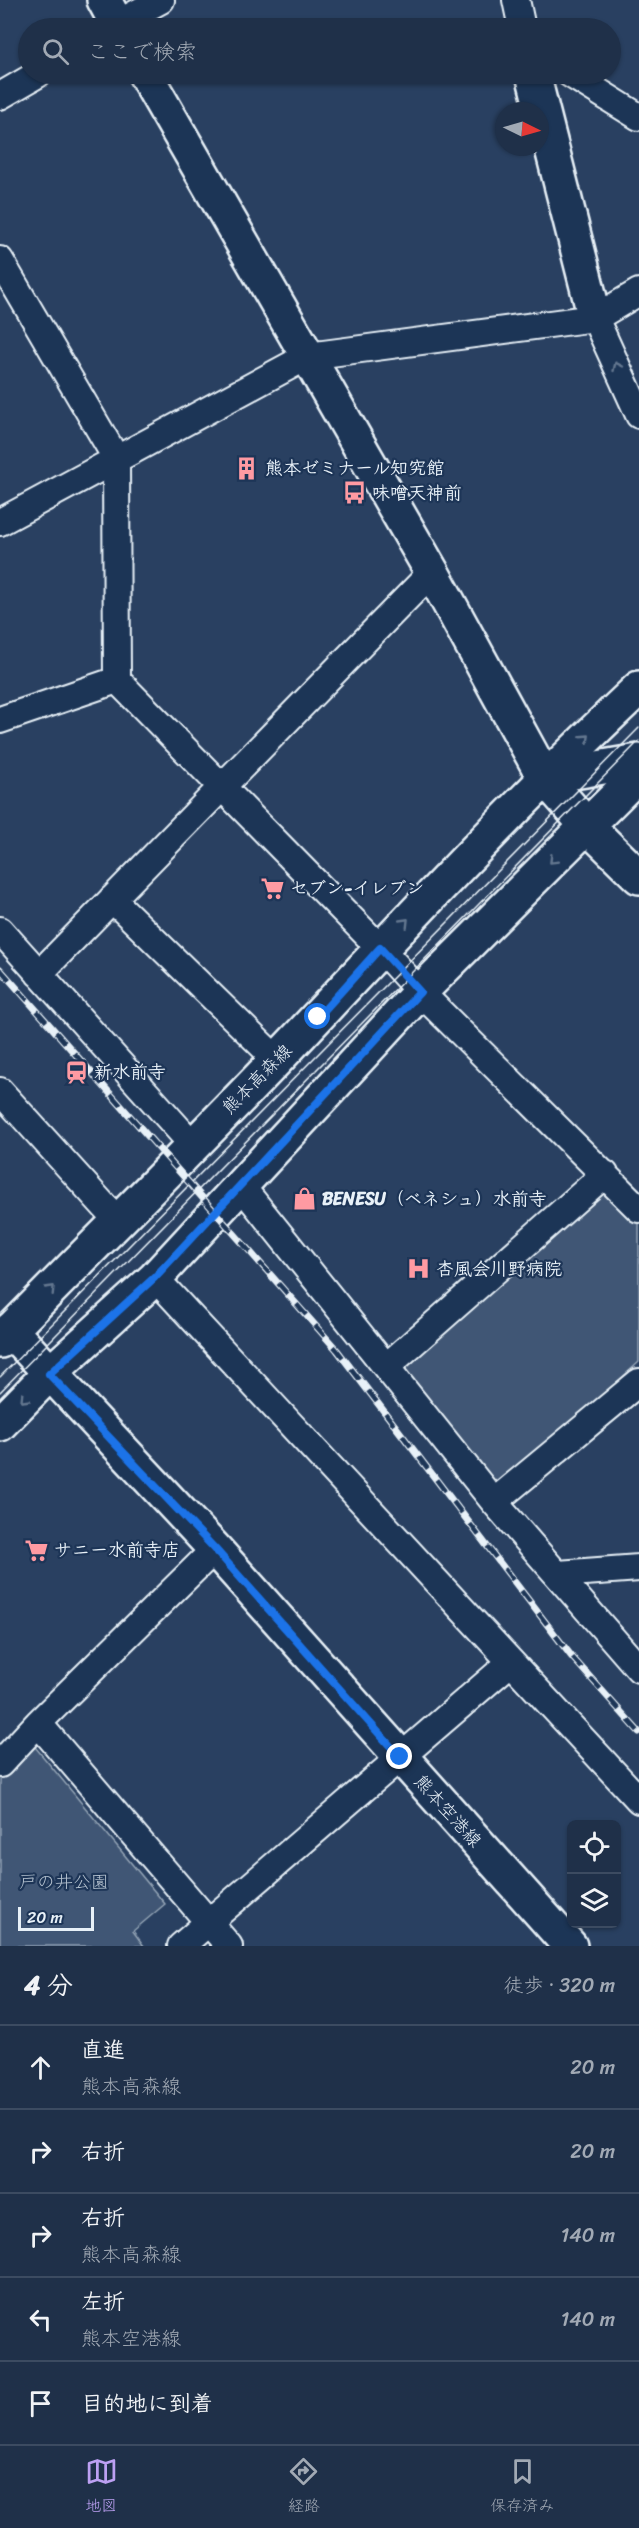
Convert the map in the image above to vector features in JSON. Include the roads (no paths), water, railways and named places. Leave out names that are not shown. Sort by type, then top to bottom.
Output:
[{"type":"main road","points":[[151,84],[432,572],[544,777],[587,826],[639,877]]},
{"type":"main road","points":[[535,84],[595,318]]},
{"type":"main road","name":"熊本高森線","points":[[3,1331],[117,1220],[276,1059],[544,777],[639,688]]},
{"type":"main road","points":[[544,777],[639,761]]},
{"type":"main road","points":[[0,1424],[49,1374],[154,1278],[242,1187],[420,992],[639,774]]},
{"type":"main road","name":"熊本空港線","points":[[3,1331],[49,1374],[215,1549],[570,1946]]},
{"type":"street","points":[[117,18],[161,0]]},
{"type":"street","points":[[516,0],[520,18]]},
{"type":"street","points":[[0,96],[21,84]]},
{"type":"street","points":[[586,84],[639,117]]},
{"type":"street","points":[[0,260],[116,458],[117,680],[380,948],[420,992],[639,1209]]},
{"type":"street","points":[[0,522],[308,356],[595,318],[639,292]]},
{"type":"street","points":[[595,318],[639,415]]},
{"type":"street","points":[[39,974],[432,572]]},
{"type":"street","points":[[0,720],[117,680]]},
{"type":"street","points":[[112,899],[276,1059]]},
{"type":"street","points":[[0,930],[192,1144]]},
{"type":"street","points":[[0,1091],[117,1220]]},
{"type":"street","points":[[386,1367],[605,1174]]},
{"type":"street","points":[[242,1187],[494,1502],[639,1669]]},
{"type":"street","points":[[154,1278],[639,1800]]},
{"type":"street","points":[[494,1502],[639,1382]]},
{"type":"street","points":[[0,1764],[38,1723],[215,1549]]},
{"type":"street","points":[[558,1574],[639,1568]]},
{"type":"street","points":[[181,1946],[207,1921],[511,1662]]},
{"type":"street","points":[[38,1723],[230,1946]]},
{"type":"tram line","points":[[0,1377],[639,728]]},
{"type":"tram line","points":[[0,1392],[639,741]]},
{"type":"railway","points":[[0,969],[337,1350],[572,1657],[639,1732]]},
{"type":"place","name":"熊本ゼミナール知究館","points":[[247,468]]},
{"type":"place","name":"味噌天神前","points":[[354,493]]},
{"type":"place","name":"セブン-イレブン","points":[[272,888]]},
{"type":"place","name":"新水前寺","points":[[76,1072]]},
{"type":"place","name":"BENESU（ベネシュ）水前寺","points":[[304,1199]]},
{"type":"place","name":"杏風会川野病院","points":[[418,1269]]},
{"type":"place","name":"サニー水前寺店","points":[[36,1550]]},
{"type":"park label","name":"戸の井公園","points":[[64,1882]]}]
